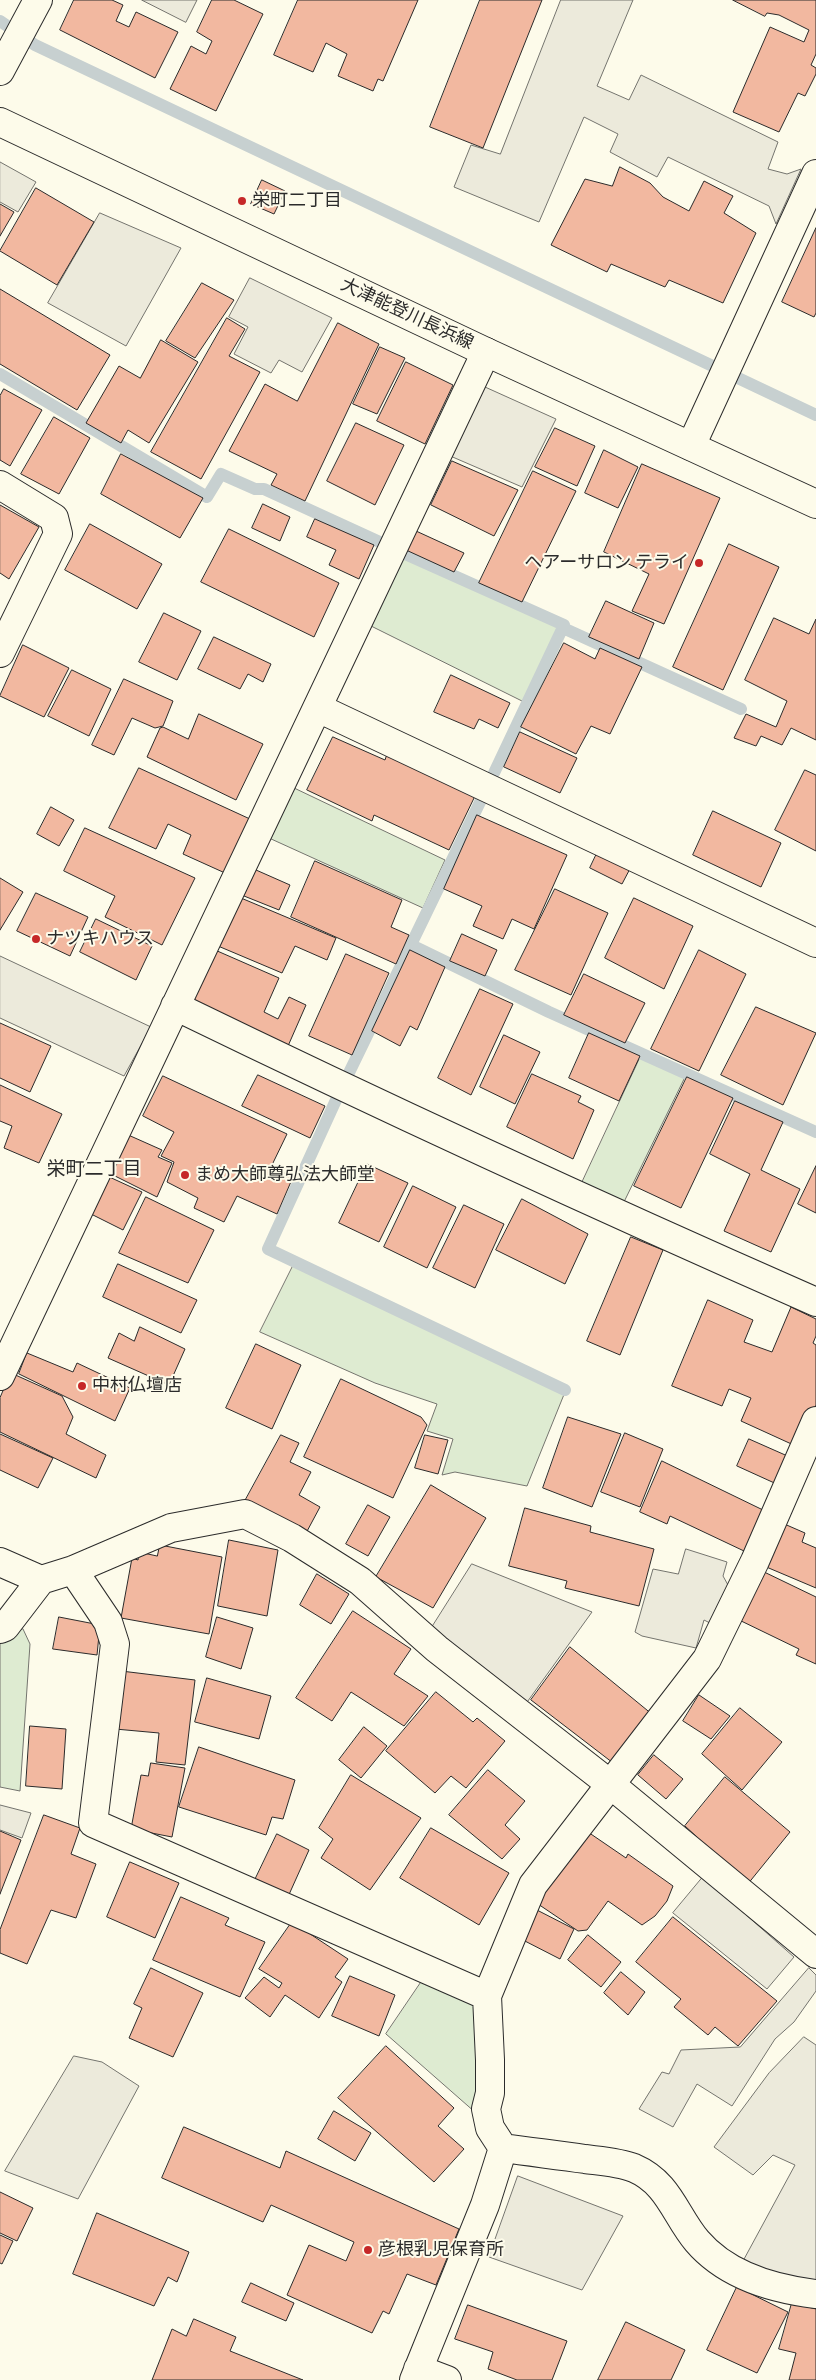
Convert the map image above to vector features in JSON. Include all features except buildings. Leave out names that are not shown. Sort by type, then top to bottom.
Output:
[{"type":"street","points":[[6,60],[33,9]]},
{"type":"street","name":"大津能登川長浜線","points":[[0,122],[486,352],[816,504]]},
{"type":"street","points":[[692,446],[816,174]]},
{"type":"street","points":[[0,1376],[486,352]]},
{"type":"street","points":[[0,486],[54,518],[58,534],[0,653]]},
{"type":"street","points":[[318,708],[816,943]]},
{"type":"street","points":[[175,1006],[351,1092],[680,1243],[816,1302]]},
{"type":"street","points":[[816,1421],[758,1552],[707,1659],[533,1885],[487,1996],[490,2093],[486,2110],[490,2128],[503,2148],[613,2163],[634,2168],[653,2180],[671,2197],[698,2242],[727,2265],[756,2281],[816,2294]]},
{"type":"street","points":[[0,1629],[5,1627],[41,1580],[73,1570],[171,1528],[245,1514],[292,1538],[360,1581],[437,1649],[610,1784],[816,1954]]},
{"type":"street","points":[[0,1562],[41,1580]]},
{"type":"street","points":[[73,1570],[108,1622],[115,1644],[93,1823],[487,1996]]},
{"type":"street","points":[[447,2380],[416,2374],[485,2205],[503,2148]]},
{"type":"green space","points":[[401,554],[562,626],[524,702],[367,624]]},
{"type":"green space","points":[[292,787],[445,860],[423,908],[269,838]]},
{"type":"green space","points":[[641,1056],[686,1075],[622,1206],[580,1187]]},
{"type":"green space","points":[[294,1264],[407,1320],[565,1392],[527,1486],[455,1472],[442,1475],[453,1439],[427,1431],[437,1404],[375,1383],[260,1332]]},
{"type":"green space","points":[[23,1629],[30,1644],[20,1791],[0,1787],[0,1637]]},
{"type":"green space","points":[[424,1978],[480,2001],[476,2113],[386,2034]]},
{"type":"shaded area","points":[[142,0],[197,0],[186,22]]},
{"type":"shaded area","points":[[561,0],[633,0],[597,86],[629,100],[641,75],[778,142],[768,169],[787,174],[801,169],[776,224],[769,206],[668,157],[657,177],[610,152],[618,134],[584,117],[539,222],[454,187],[471,145],[500,154]]},
{"type":"shaded area","points":[[0,162],[36,182],[18,212],[0,202]]},
{"type":"shaded area","points":[[100,213],[181,248],[126,346],[48,303]]},
{"type":"shaded area","points":[[250,278],[332,318],[302,372],[279,360],[271,373],[234,354],[248,327],[229,317]]},
{"type":"shaded area","points":[[485,387],[556,419],[522,487],[448,455],[475,392]]},
{"type":"shaded area","points":[[0,956],[151,1027],[124,1076],[0,1018]]},
{"type":"shaded area","points":[[686,1549],[727,1562],[723,1576],[728,1585],[710,1623],[704,1620],[696,1648],[642,1636],[635,1632],[653,1569],[678,1574]]},
{"type":"shaded area","points":[[472,1564],[592,1612],[525,1705],[429,1632]]},
{"type":"shaded area","points":[[0,1805],[31,1813],[22,1838],[0,1830]]},
{"type":"shaded area","points":[[703,1877],[794,1957],[767,1989],[673,1913]]},
{"type":"shaded area","points":[[809,1968],[816,1975],[816,1991],[794,2022],[775,2039],[732,2106],[697,2084],[673,2127],[639,2109],[662,2072],[669,2074],[681,2050],[740,2047]]},
{"type":"shaded area","points":[[804,2037],[816,2045],[816,2282],[756,2270],[743,2261],[795,2165],[773,2155],[753,2175],[714,2147],[769,2073]]},
{"type":"shaded area","points":[[74,2056],[102,2062],[139,2086],[78,2199],[5,2171]]},
{"type":"shaded area","points":[[518,2176],[623,2216],[582,2290],[489,2257]]},
{"type":"waterway","points":[[0,21],[35,45],[816,415]]},
{"type":"waterway","points":[[0,374],[207,497],[221,474],[255,489],[264,489],[384,544]]},
{"type":"waterway","points":[[403,553],[564,625],[494,773]]},
{"type":"waterway","points":[[563,628],[741,709]]},
{"type":"waterway","points":[[346,1079],[482,798]]},
{"type":"waterway","points":[[409,944],[549,1012],[816,1132]]},
{"type":"waterway","points":[[336,1100],[268,1249],[565,1390]]},
{"type":"place","name":"栄町二丁目","points":[[242,201]]},
{"type":"place","name":"ヘアーサロン テライ","points":[[699,563]]},
{"type":"place","name":"ナツキハウス","points":[[36,939]]},
{"type":"place","name":"まめ大師尊弘法大師堂","points":[[185,1175]]},
{"type":"place","name":"中村仏壇店","points":[[82,1386]]},
{"type":"place","name":"彦根乳児保育所","points":[[368,2250]]},
{"type":"district","name":"栄町二丁目","points":[[94,1170]]}]
